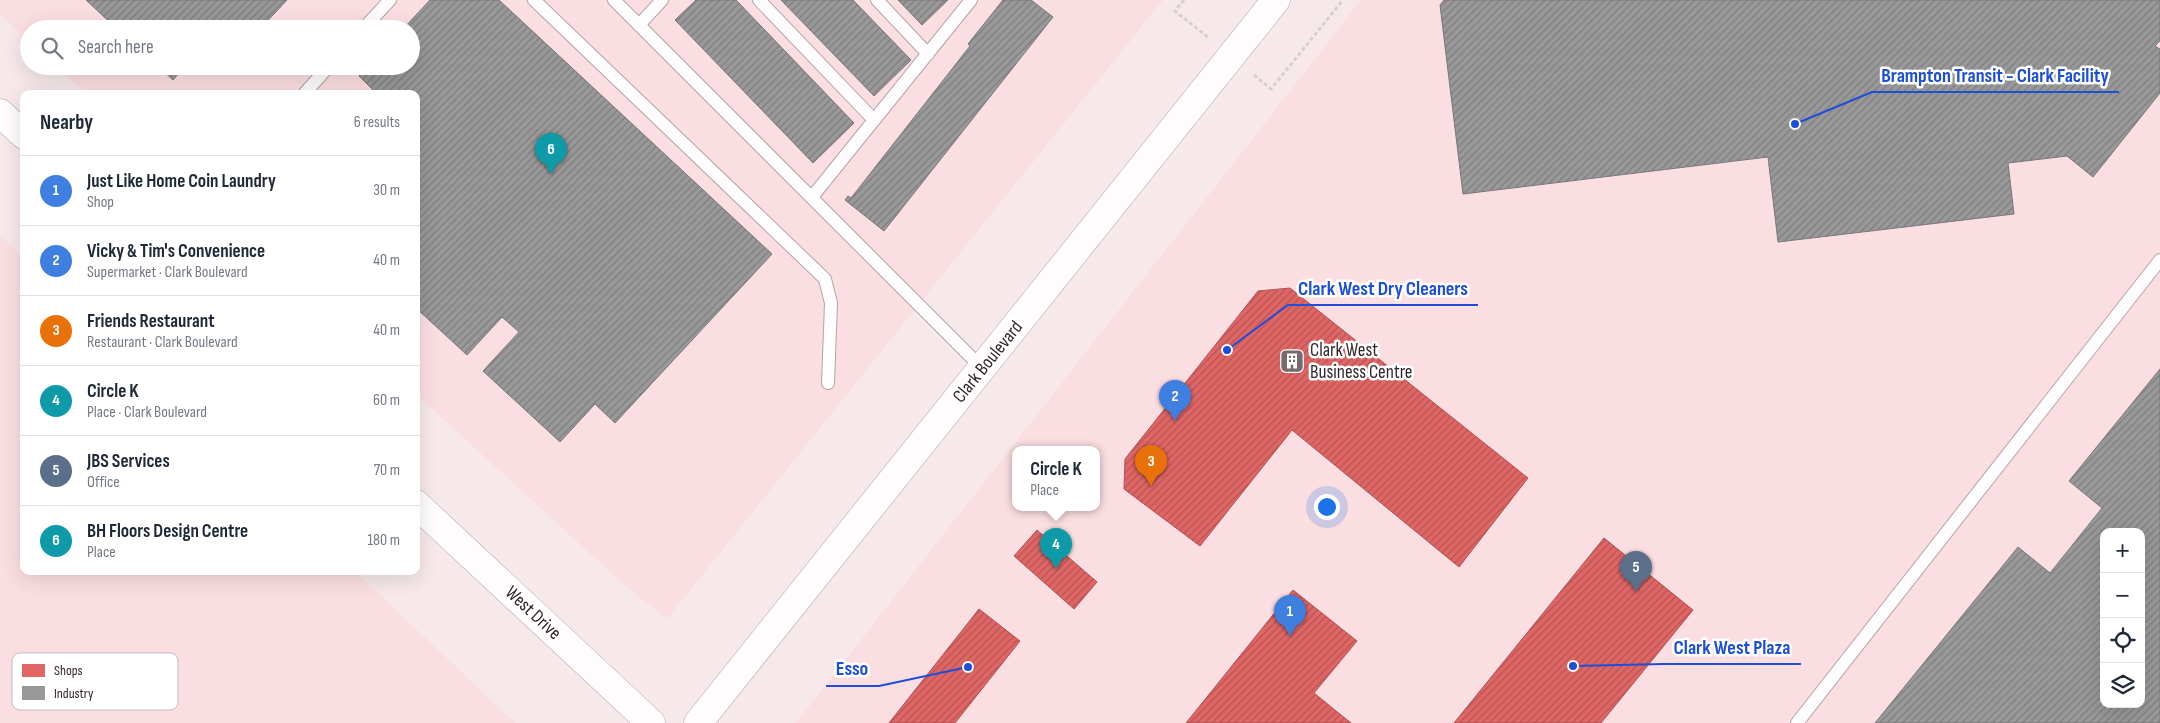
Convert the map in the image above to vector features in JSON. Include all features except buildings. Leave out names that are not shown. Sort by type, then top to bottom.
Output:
[{"type":"street","name":"Clark Boulevard","points":[[698,723],[894,476],[983,369],[1276,0]]},
{"type":"street","points":[[0,113],[20,131]]},
{"type":"street","name":"West Drive","points":[[420,508],[651,723]]},
{"type":"lane","points":[[371,20],[390,0]]},
{"type":"lane","points":[[534,0],[825,279],[831,303],[828,383]]},
{"type":"lane","points":[[614,0],[983,369]]},
{"type":"lane","points":[[639,25],[662,0]]},
{"type":"lane","points":[[759,0],[874,120]]},
{"type":"lane","points":[[877,0],[928,54]]},
{"type":"lane","points":[[812,197],[971,0]]},
{"type":"lane","points":[[308,90],[321,75]]},
{"type":"lane","points":[[1797,723],[2160,260]]},
{"type":"path","points":[[1175,11],[1184,0]]},
{"type":"path","points":[[1271,89],[1343,0]]},
{"type":"shaded area","points":[[0,0],[1163,0],[667,619],[621,582],[420,398],[420,90],[83,90],[66,75],[420,75],[420,20],[20,20],[20,33],[0,15]]},
{"type":"shaded area","points":[[1361,0],[2160,0],[2160,723],[796,723],[1012,447],[1012,511],[1100,511],[1100,446],[1012,446]]},
{"type":"shaded area","points":[[0,235],[20,253],[20,575],[359,575],[515,723],[0,723]]},
{"type":"place","name":"Brampton Transit - Clark Facility","points":[[1795,124]]},
{"type":"place","name":"BH Floors Design Centre","points":[[551,174]]},
{"type":"place","name":"Clark West Dry Cleaners","points":[[1227,350]]},
{"type":"place","name":"Clark West Business Centre","points":[[1292,361]]},
{"type":"place","name":"Vicky & Tim's Convenience","points":[[1175,421]]},
{"type":"place","name":"Friends Restaurant","points":[[1151,486]]},
{"type":"place","name":"Circle K","points":[[1056,569]]},
{"type":"place","name":"JBS Services","points":[[1636,592]]},
{"type":"place","name":"Just Like Home Coin Laundry","points":[[1290,636]]},
{"type":"place","name":"Clark West Plaza","points":[[1573,666]]},
{"type":"place","name":"Esso","points":[[968,667]]}]
